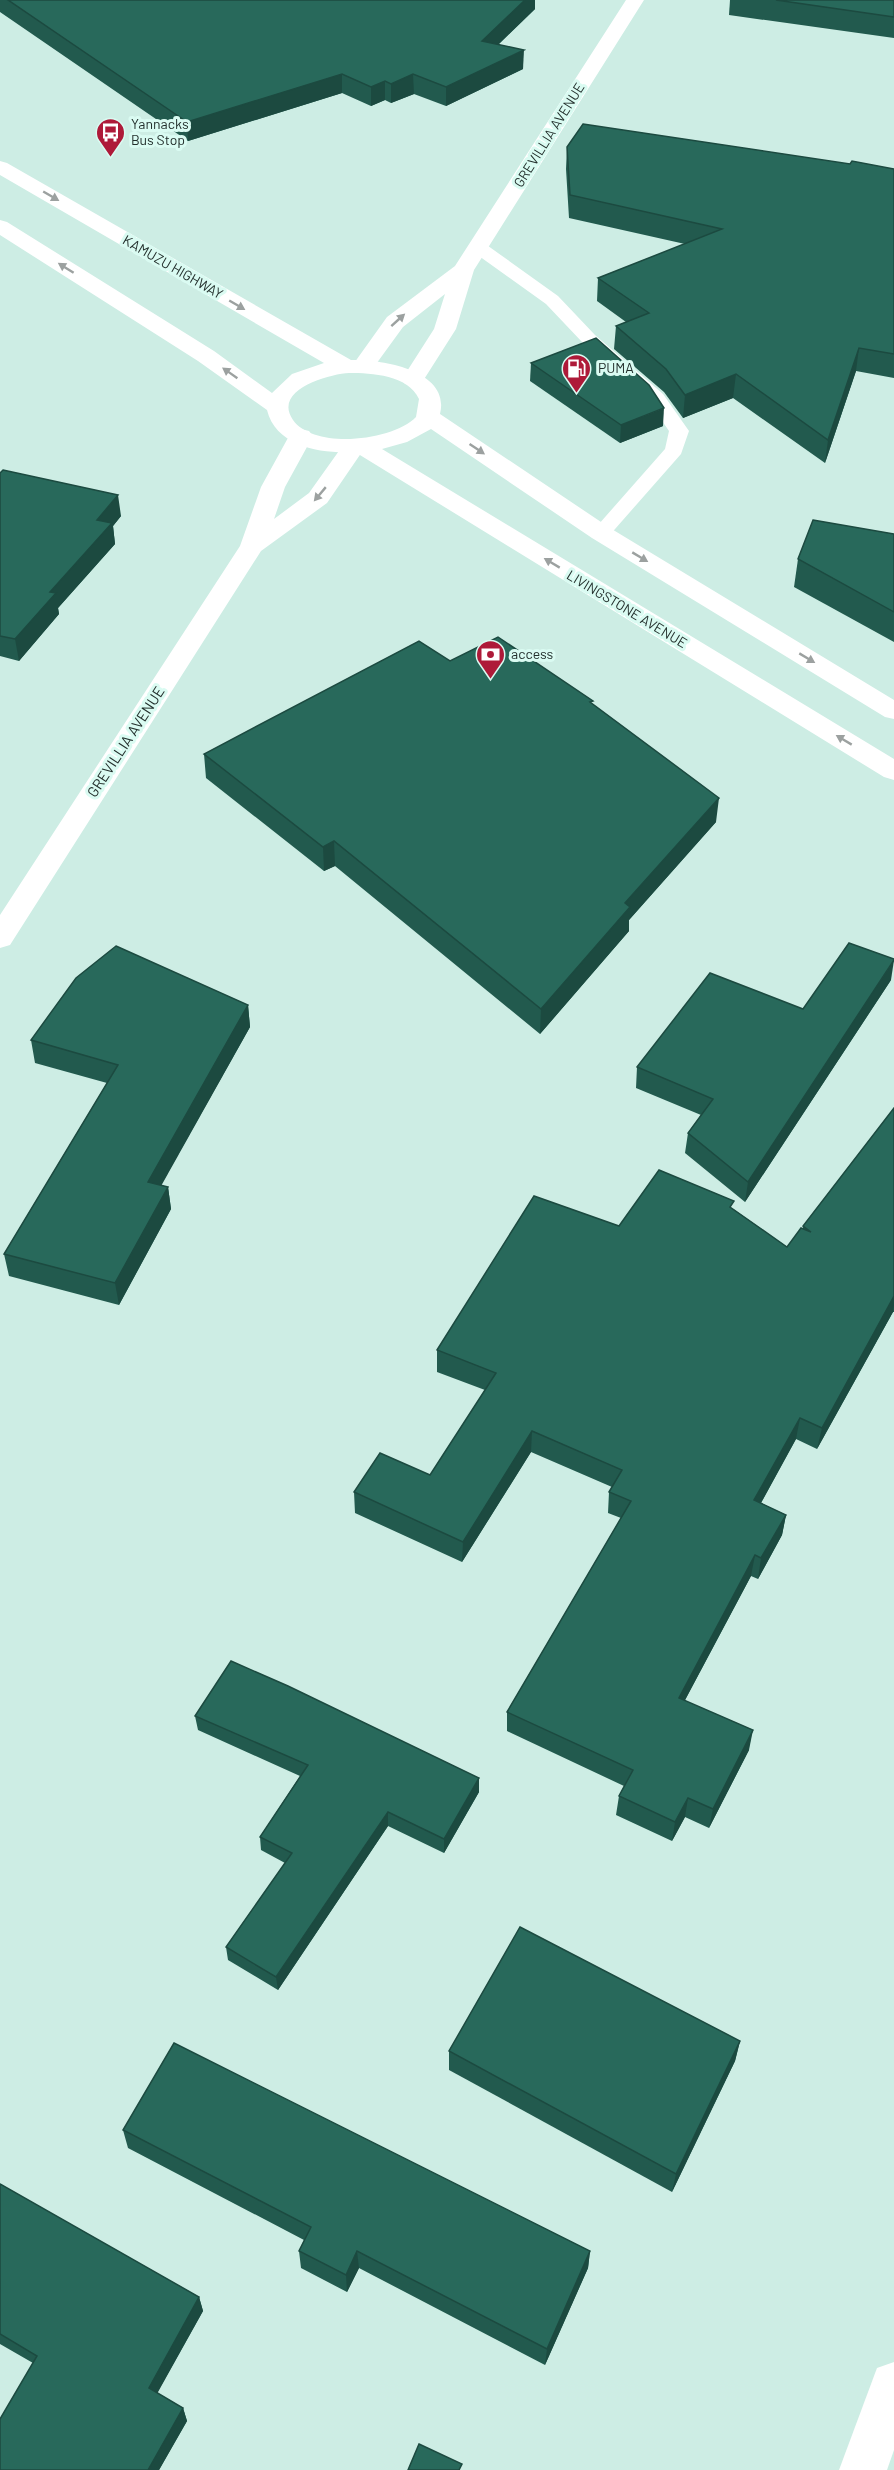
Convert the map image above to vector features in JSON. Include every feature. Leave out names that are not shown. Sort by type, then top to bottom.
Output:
[{"type":"main road","name":"GREVILLIA AVENUE","points":[[413,379],[446,329],[464,270],[635,0]]},
{"type":"main road","name":"KAMUZU HIGHWAY","points":[[0,167],[355,367]]},
{"type":"main road","points":[[0,226],[206,356],[277,407],[284,423],[301,436],[319,442],[357,446],[396,440],[416,430],[429,417],[432,403],[426,390],[413,379],[390,370],[355,367],[332,368],[310,374],[292,383],[281,394],[277,407]]},
{"type":"main road","name":"GREVILLIA AVENUE","points":[[355,367],[395,321],[464,270]]},
{"type":"main road","points":[[429,417],[601,533],[894,711]]},
{"type":"main road","points":[[252,546],[273,487],[301,436]]},
{"type":"main road","points":[[252,546],[318,498],[357,446]]},
{"type":"main road","name":"LIVINGSTONE AVENUE","points":[[357,446],[894,771]]},
{"type":"main road","name":"GREVILLIA AVENUE","points":[[0,939],[252,546]]},
{"type":"main road","points":[[863,2470],[894,2385]]},
{"type":"lane","points":[[478,247],[552,300],[590,339],[656,398],[679,432],[675,450],[601,533]]},
{"type":"building","points":[[8,0],[525,0],[482,41],[524,50],[446,87],[413,74],[391,84],[385,81],[371,87],[342,74],[187,122]]},
{"type":"building","points":[[776,0],[894,0],[894,17]]},
{"type":"building","points":[[583,124],[850,164],[852,161],[894,169],[894,354],[859,348],[828,440],[736,374],[685,395],[666,369],[616,326],[649,313],[598,278],[722,229],[570,195],[567,147]]},
{"type":"building","points":[[596,338],[649,385],[664,408],[621,425],[531,363]]},
{"type":"building","points":[[3,470],[118,495],[97,520],[112,523],[50,592],[56,593],[15,639],[0,636],[0,473]]},
{"type":"building","points":[[813,520],[894,534],[894,612],[798,559]]},
{"type":"building","points":[[498,637],[593,701],[590,702],[719,798],[625,903],[630,907],[541,1009],[334,841],[323,847],[204,754],[419,641],[450,661]]},
{"type":"building","points":[[849,943],[894,960],[748,1182],[688,1133],[713,1099],[637,1067],[710,973],[803,1009]]},
{"type":"building","points":[[116,946],[248,1005],[148,1182],[168,1187],[115,1283],[4,1254],[118,1065],[31,1040],[76,978]]},
{"type":"building","points":[[894,1108],[894,1296],[822,1428],[800,1418],[754,1500],[786,1515],[761,1558],[755,1555],[679,1698],[753,1730],[713,1809],[688,1798],[675,1822],[619,1796],[633,1770],[507,1712],[631,1501],[609,1492],[622,1470],[532,1431],[463,1542],[354,1492],[380,1453],[430,1475],[496,1373],[437,1350],[534,1196],[619,1226],[659,1170],[734,1201],[730,1207],[787,1247],[801,1228],[811,1232],[803,1226]]},
{"type":"building","points":[[231,1661],[479,1778],[444,1839],[388,1812],[276,1977],[226,1947],[292,1853],[260,1837],[308,1765],[195,1716]]},
{"type":"building","points":[[520,1927],[740,2041],[676,2174],[449,2051]]},
{"type":"building","points":[[174,2043],[590,2251],[547,2349],[357,2251],[346,2275],[299,2251],[311,2227],[123,2130]]},
{"type":"building","points":[[0,2184],[199,2297],[149,2388],[183,2408],[148,2470],[0,2470],[0,2419],[37,2356],[0,2334]]},
{"type":"building","points":[[419,2444],[462,2464],[459,2470],[408,2470]]},
{"type":"place","name":"Yannacks Bus Stop","points":[[110,158]]},
{"type":"place","name":"PUMA","points":[[577,394]]},
{"type":"place","name":"access","points":[[490,680]]}]
